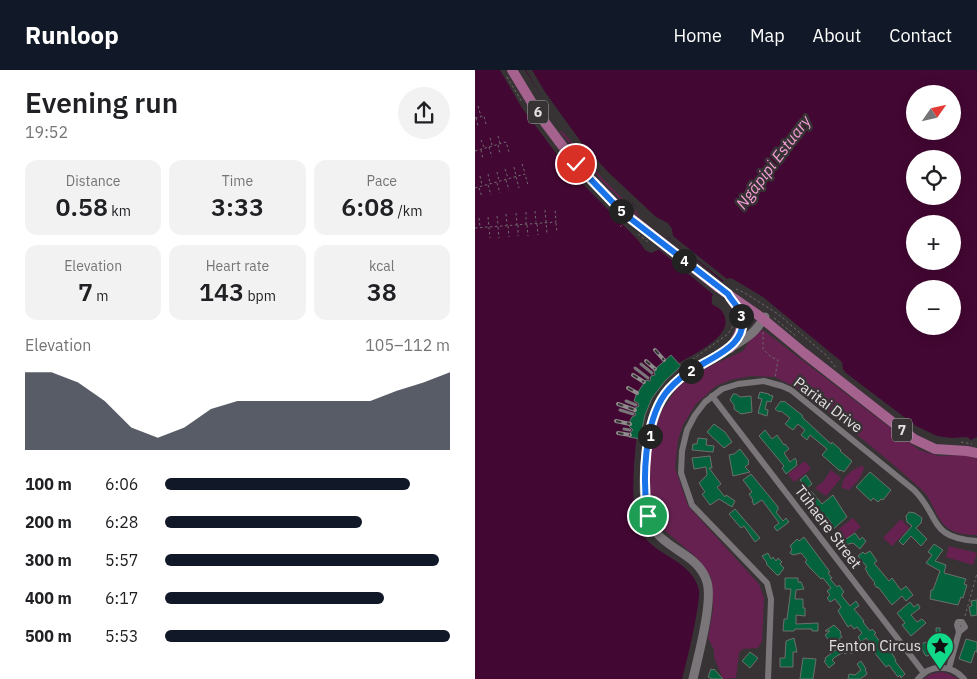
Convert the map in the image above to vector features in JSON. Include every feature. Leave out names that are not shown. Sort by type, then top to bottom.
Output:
[{"type":"main road","name":"6","points":[[512,70],[540,116],[576,164],[618,207],[762,320]]},
{"type":"main road","name":"6","points":[[727,291],[738,309],[741,320],[739,335],[730,348]]},
{"type":"main road","points":[[693,679],[708,604],[708,586],[704,574],[697,564],[660,536],[651,523],[645,502],[645,474],[653,417],[665,395],[675,383],[752,333],[762,320]]},
{"type":"main road","name":"7","points":[[762,320],[919,442],[935,449],[967,451],[977,449]]},
{"type":"street","name":"Paritai Drive","points":[[768,679],[771,599],[767,583],[695,508],[689,499],[681,473],[682,451],[687,430],[699,409],[712,396],[733,385],[755,381],[773,383],[791,390],[914,490],[926,504],[936,524],[942,530],[958,539],[977,541]]},
{"type":"street","name":"Tūhaere Street","points":[[712,396],[923,673]]},
{"type":"street","points":[[949,668],[959,632],[957,625],[959,622],[962,622]]},
{"type":"street","points":[[918,679],[923,673],[936,668],[949,668],[964,679]]},
{"type":"lane","points":[[641,364],[652,373]]},
{"type":"lane","points":[[635,368],[648,378]]},
{"type":"lane","points":[[626,400],[636,405]]},
{"type":"lane","points":[[620,410],[633,414]]},
{"type":"lane","points":[[624,429],[630,430]]},
{"type":"path","points":[[478,106],[486,124]]},
{"type":"path","points":[[478,126],[475,118],[481,116]]},
{"type":"path","points":[[498,136],[501,154]]},
{"type":"path","points":[[490,138],[492,146]]},
{"type":"path","points":[[481,140],[484,148]]},
{"type":"path","points":[[475,146],[475,150],[506,142],[509,152]]},
{"type":"path","points":[[489,147],[492,157]]},
{"type":"path","points":[[480,149],[483,159]]},
{"type":"path","points":[[523,164],[528,185]]},
{"type":"path","points":[[514,167],[519,188]]},
{"type":"path","points":[[505,169],[509,190]]},
{"type":"path","points":[[497,172],[500,193]]},
{"type":"path","points":[[488,174],[491,194]]},
{"type":"path","points":[[475,188],[525,174]]},
{"type":"path","points":[[480,176],[482,186]]},
{"type":"path","points":[[479,187],[482,197]]},
{"type":"path","points":[[555,209],[557,233]]},
{"type":"path","points":[[545,210],[547,234]]},
{"type":"path","points":[[535,211],[538,235]]},
{"type":"path","points":[[525,212],[528,236]]},
{"type":"path","points":[[516,213],[519,236]]},
{"type":"path","points":[[506,214],[509,237]]},
{"type":"path","points":[[497,216],[499,238]]},
{"type":"path","points":[[488,217],[490,238]]},
{"type":"path","points":[[479,218],[480,227]]},
{"type":"path","points":[[475,228],[556,222]]},
{"type":"path","points":[[620,227],[623,224]]},
{"type":"path","points":[[727,291],[745,293],[773,311],[827,356],[837,369]]},
{"type":"path","points":[[762,320],[763,349],[771,357],[778,360],[775,378]]},
{"type":"path","points":[[683,368],[728,334],[734,321]]},
{"type":"path","points":[[959,442],[968,442],[977,449]]},
{"type":"path","points":[[962,622],[977,573]]},
{"type":"shaded area","points":[[562,131],[602,178],[638,216],[604,183],[560,132]]},
{"type":"shaded area","points":[[763,330],[919,450],[939,456],[964,455],[977,459],[977,535],[962,534],[948,528],[940,520],[922,490],[801,390],[775,377],[751,376],[730,380],[716,386],[696,404],[683,425],[678,440],[675,468],[688,506],[759,584],[764,598],[762,641],[758,648],[742,649],[739,653],[736,678],[723,679],[714,657],[714,650],[708,638],[713,609],[711,577],[697,558],[663,529],[654,514],[648,494],[649,471],[654,434],[661,412],[676,389],[695,373],[743,351],[753,335]]},
{"type":"shaded area","points":[[805,461],[811,469],[794,482],[788,474]]},
{"type":"shaded area","points":[[861,466],[864,467],[863,471],[856,482],[849,490],[842,488],[845,477]]},
{"type":"shaded area","points":[[831,470],[841,478],[826,496],[815,488],[823,482]]},
{"type":"shaded area","points":[[853,518],[861,527],[840,543],[833,534]]},
{"type":"shaded area","points":[[901,519],[909,528],[892,546],[883,538]]},
{"type":"shaded area","points":[[949,546],[977,553],[973,565],[946,557]]},
{"type":"shaded area","points":[[942,672],[958,679],[924,679],[931,674]]},
{"type":"water","name":"Ngāpipi Estuary","points":[[475,70],[500,70],[522,108],[568,169],[638,240],[645,250],[651,253],[658,250],[671,234],[666,226],[634,205],[542,97],[525,70],[977,70],[977,437],[971,440],[967,437],[951,438],[937,436],[916,426],[846,373],[842,362],[763,297],[733,279],[729,278],[722,282],[712,296],[712,304],[721,310],[725,320],[724,329],[709,345],[671,369],[660,382],[646,406],[640,424],[634,464],[634,514],[640,531],[651,544],[686,568],[696,581],[699,590],[696,620],[682,679],[475,679]]},
{"type":"pier","points":[[526,70],[532,70],[545,92],[581,142],[608,172],[656,217],[668,223],[672,229],[673,236],[727,279],[725,282],[671,239],[724,283],[714,295],[657,248],[666,236],[671,240],[667,235],[669,233],[662,226],[652,222],[598,169],[555,117]]},
{"type":"building","points":[[671,355],[681,366],[665,381],[652,398],[645,415],[640,439],[629,437],[633,430],[629,426],[630,421],[636,415],[635,408],[639,406],[634,401],[636,395],[646,380],[650,381],[651,376],[655,375],[654,370]]},
{"type":"building","points":[[760,392],[773,396],[771,402],[767,401],[765,409],[768,410],[767,416],[758,413],[762,399],[758,398]]},
{"type":"building","points":[[733,394],[740,397],[751,396],[752,412],[741,414],[734,409],[734,405],[730,400]]},
{"type":"building","points":[[781,401],[784,401],[802,415],[831,444],[832,442],[852,461],[844,472],[840,471],[822,455],[827,449],[810,435],[807,440],[801,435],[805,430],[798,424],[793,430],[785,424],[790,418],[775,409]]},
{"type":"building","points":[[714,424],[725,432],[732,442],[724,448],[707,432]]},
{"type":"building","points":[[765,430],[772,439],[777,435],[789,449],[784,453],[790,462],[795,458],[797,462],[797,465],[786,474],[782,468],[784,466],[759,436]]},
{"type":"building","points":[[698,438],[707,439],[706,445],[714,446],[713,452],[692,450],[693,444],[697,444]]},
{"type":"building","points":[[740,449],[749,461],[749,464],[745,467],[750,472],[733,476],[729,455],[734,454]]},
{"type":"building","points":[[710,456],[712,468],[709,468],[721,484],[717,487],[725,497],[726,495],[735,501],[732,507],[719,499],[710,505],[702,494],[705,492],[699,483],[707,475],[706,467],[694,469],[692,458]]},
{"type":"building","points":[[870,472],[891,490],[883,500],[881,499],[878,502],[873,498],[871,501],[856,487]]},
{"type":"building","points":[[751,474],[778,507],[776,512],[783,521],[786,518],[789,522],[777,531],[774,527],[779,523],[762,500],[754,505],[752,501],[749,494],[752,492],[743,480]]},
{"type":"building","points":[[806,475],[812,484],[807,488],[800,480]]},
{"type":"building","points":[[811,491],[822,504],[833,495],[847,517],[831,531],[828,527],[832,524],[827,517],[823,520],[813,507],[810,509],[807,505],[811,502],[806,495]]},
{"type":"building","points":[[735,509],[760,538],[755,542],[744,526],[741,528],[729,514]]},
{"type":"building","points":[[909,512],[915,513],[922,518],[921,523],[916,528],[927,539],[921,546],[911,536],[903,545],[899,541],[912,526],[907,522],[906,516]]},
{"type":"building","points":[[855,533],[860,540],[862,537],[866,541],[860,549],[853,543],[844,545],[843,541]]},
{"type":"building","points":[[804,537],[830,572],[828,573],[832,578],[830,579],[837,587],[839,585],[844,592],[842,596],[850,606],[856,601],[859,606],[854,609],[870,631],[872,629],[889,653],[891,652],[905,674],[901,678],[900,675],[898,677],[889,665],[886,667],[870,647],[872,645],[866,638],[861,642],[858,637],[862,633],[857,627],[854,629],[851,625],[848,627],[838,611],[841,607],[835,599],[830,602],[827,598],[830,595],[827,591],[831,588],[823,578],[821,579],[810,568],[805,562],[807,560],[801,553],[793,555],[790,553],[792,549],[790,546],[797,539],[799,541]]},
{"type":"building","points":[[934,544],[943,550],[935,561],[946,565],[944,573],[966,579],[964,584],[967,585],[963,598],[961,597],[958,605],[930,599],[931,590],[933,590],[940,571],[926,563],[932,555],[928,552]]},
{"type":"building","points":[[870,551],[877,561],[874,563],[889,581],[892,578],[901,590],[906,586],[913,595],[906,601],[902,596],[892,605],[874,584],[865,568],[867,567],[858,556],[863,552],[865,554]]},
{"type":"building","points":[[768,553],[771,559],[773,557],[776,561],[778,558],[782,562],[780,564],[784,568],[779,575],[766,564],[762,556]]},
{"type":"building","points":[[785,578],[798,578],[798,582],[801,582],[804,589],[796,590],[795,599],[803,599],[805,616],[796,615],[796,624],[818,623],[818,631],[795,629],[794,631],[783,631],[784,619],[787,619],[791,589],[785,589]]},
{"type":"building","points":[[977,600],[977,615],[971,616],[969,607],[972,606],[971,601]]},
{"type":"building","points":[[910,602],[914,607],[918,604],[920,608],[911,615],[917,622],[922,619],[926,623],[911,636],[902,625],[905,623],[897,613]]},
{"type":"building","points":[[834,625],[841,632],[842,637],[838,640],[850,648],[852,647],[855,651],[851,654],[849,652],[845,654],[844,652],[835,657],[832,660],[835,663],[829,668],[824,661],[826,660],[825,658],[836,650],[825,635],[830,631],[825,631]]},
{"type":"building","points":[[936,628],[940,628],[940,634],[947,634],[948,649],[936,650],[937,654],[926,656],[920,646],[925,642],[937,643]]},
{"type":"building","points":[[794,638],[797,652],[793,652],[793,667],[780,667],[780,658],[785,658],[786,641]]},
{"type":"building","points":[[966,639],[977,642],[977,652],[975,651],[971,663],[959,659]]},
{"type":"building","points":[[750,652],[758,658],[750,668],[742,661]]},
{"type":"building","points":[[803,658],[816,659],[813,679],[800,679]]},
{"type":"building","points":[[861,661],[866,669],[866,675],[860,679],[848,679],[849,674],[855,675],[861,670],[857,664]]},
{"type":"building","points":[[711,669],[714,669],[723,679],[708,677]]},
{"type":"railway","points":[[655,350],[664,360]]},
{"type":"railway","points":[[646,361],[655,369]]},
{"type":"railway","points":[[633,375],[644,382]]},
{"type":"railway","points":[[628,388],[637,393]]},
{"type":"railway","points":[[618,404],[635,410]]},
{"type":"railway","points":[[616,421],[630,424]]},
{"type":"railway","points":[[618,433],[630,435]]},
{"type":"place","name":"Fenton Circus","points":[[940,670]]},
{"type":"route","points":[[576,164],[622,212],[728,294],[737,306],[741,318],[741,331],[730,348],[680,379],[670,388],[657,408],[650,431],[645,474],[645,502],[648,516]]}]
